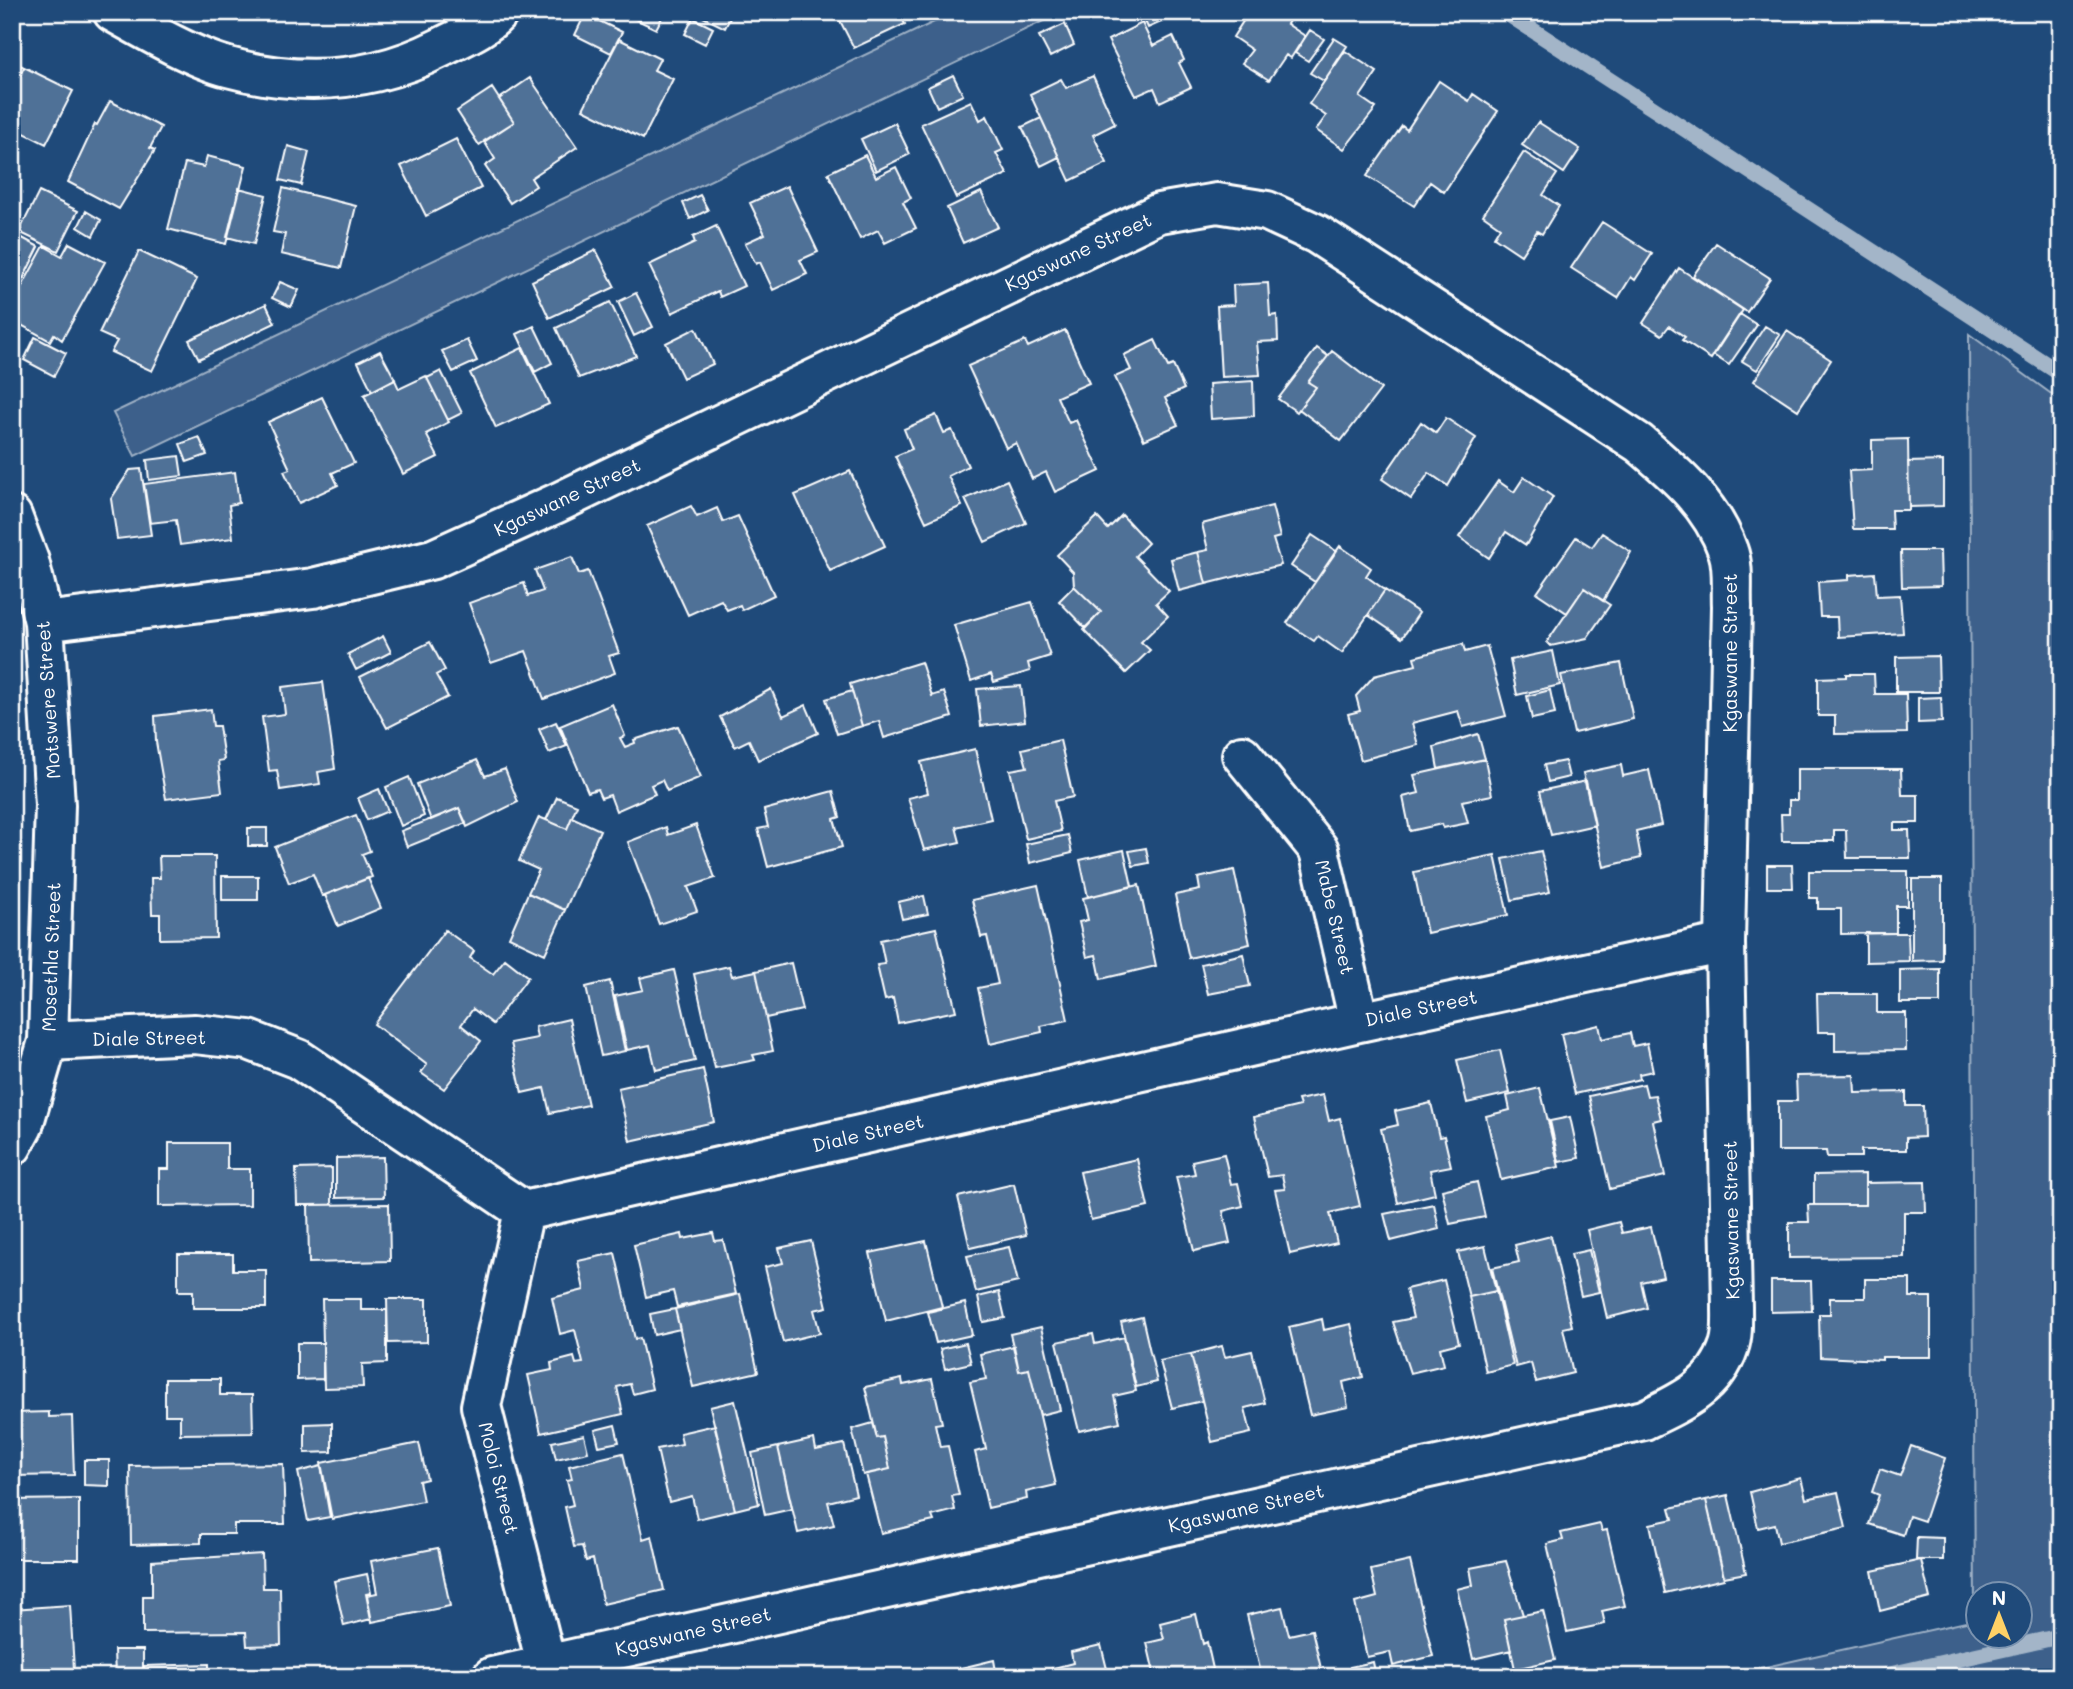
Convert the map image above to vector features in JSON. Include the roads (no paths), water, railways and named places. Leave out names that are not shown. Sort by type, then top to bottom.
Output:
[{"type":"street","points":[[113,12],[227,67],[315,81],[378,73],[422,57],[489,23],[499,12]]},
{"type":"street","name":"Kgaswane Street","points":[[44,622],[313,587],[433,559],[557,503],[1160,213],[1217,202],[1267,211],[1317,234],[1639,443],[1673,471],[1707,508],[1729,553],[1732,606],[1725,943],[1732,1307],[1730,1345],[1713,1378],[1685,1401],[1644,1420],[492,1677]]},
{"type":"street","name":"Motswere Street","points":[[12,516],[29,561],[44,622],[55,805]]},
{"type":"street","name":"Mabe Street","points":[[1241,755],[1319,850],[1359,1022]]},
{"type":"street","name":"Mosethla Street","points":[[12,1146],[23,1126],[48,1041],[55,805]]},
{"type":"street","name":"Diale Street","points":[[48,1041],[195,1034],[249,1040],[308,1065],[524,1211],[1359,1022],[1725,943]]},
{"type":"street","name":"Moloi Street","points":[[524,1211],[481,1406],[546,1663]]},
{"type":"waterway","points":[[1505,12],[2061,374]]},
{"type":"waterway","points":[[1879,1677],[2061,1636]]}]
